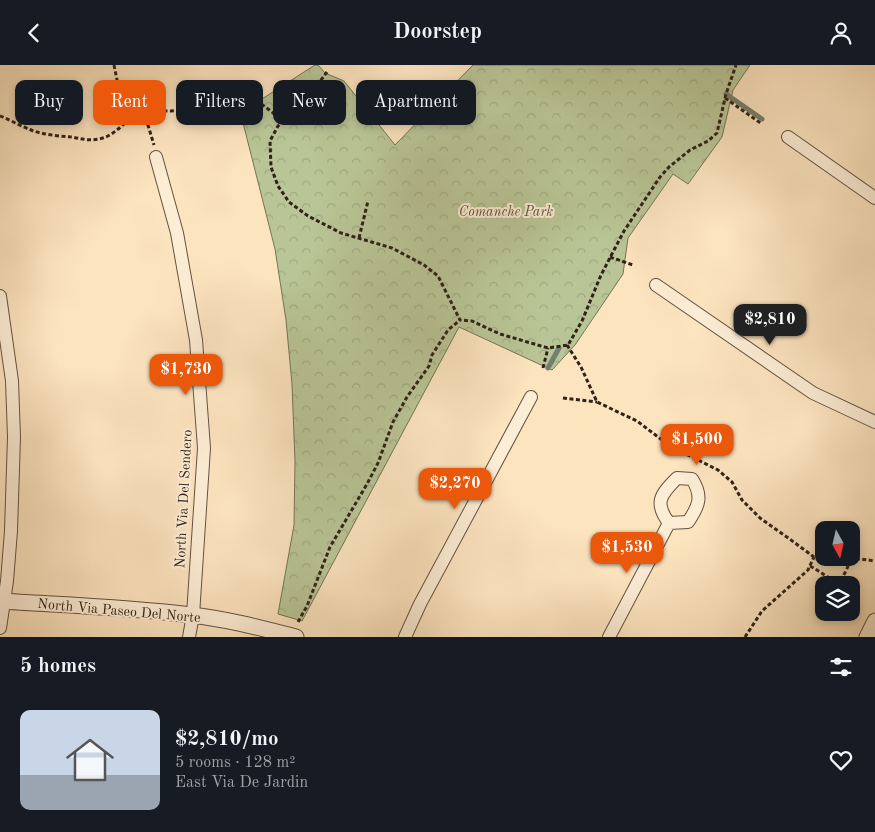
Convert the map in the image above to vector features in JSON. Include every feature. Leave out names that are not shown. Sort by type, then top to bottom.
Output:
[{"type":"street","points":[[788,137],[875,198]]},
{"type":"street","name":"North Via Del Sendero","points":[[156,157],[177,233],[196,340],[204,449],[189,637]]},
{"type":"street","points":[[656,285],[813,393],[875,422]]},
{"type":"street","points":[[0,296],[12,381],[14,437],[11,531],[0,628]]},
{"type":"street","points":[[405,637],[420,604],[532,397]]},
{"type":"street","points":[[609,637],[669,523]]},
{"type":"street","name":"North Via Paseo Del Norte","points":[[2,601],[192,615],[232,621],[296,637]]},
{"type":"street","points":[[867,637],[875,621]]},
{"type":"path","points":[[114,65],[117,80]]},
{"type":"path","points":[[298,622],[307,606],[330,547],[378,463],[393,422],[407,397],[429,366],[432,355],[448,330],[460,320],[472,321],[500,335],[548,347],[568,345],[582,321],[601,275],[624,231],[664,172],[690,150],[708,141],[717,133],[725,98],[736,65]]},
{"type":"path","points":[[322,80],[327,72]]},
{"type":"path","points":[[166,110],[183,110],[214,95],[240,93],[253,98],[273,113]]},
{"type":"path","points":[[725,98],[762,124]]},
{"type":"path","points":[[0,116],[32,130],[97,140],[109,136],[123,125]]},
{"type":"path","points":[[149,125],[156,157]]},
{"type":"path","points":[[279,125],[270,141],[271,167],[278,186],[289,202],[308,216],[342,233],[392,248],[424,265],[438,276],[460,320]]},
{"type":"path","points":[[359,238],[368,201]]},
{"type":"path","points":[[610,257],[633,265]]},
{"type":"path","points":[[567,345],[597,402]]},
{"type":"path","points":[[543,368],[548,347]]},
{"type":"path","points":[[563,398],[597,402],[637,421],[670,446],[718,470],[732,482],[742,500],[760,519],[814,557],[810,566],[762,611],[745,637]]},
{"type":"path","points":[[860,559],[875,561]]},
{"type":"path","points":[[810,566],[822,572],[831,580],[839,580],[844,577],[848,566]]},
{"type":"green space","name":"Comanche Park","points":[[318,65],[325,73],[342,80],[292,80]]},
{"type":"green space","name":"Comanche Park","points":[[473,65],[750,65],[733,90],[722,137],[688,184],[673,174],[628,238],[623,274],[575,345],[552,370],[459,327],[302,621],[278,614],[294,525],[295,461],[292,384],[286,320],[275,249],[244,125],[263,125],[263,98],[273,92],[273,125],[346,125],[346,84],[356,96],[356,125],[379,125],[395,145],[414,125],[476,125],[476,80],[458,80]]},
{"type":"waterway","points":[[726,94],[762,119]]},
{"type":"waterway","points":[[548,368],[559,348]]}]
